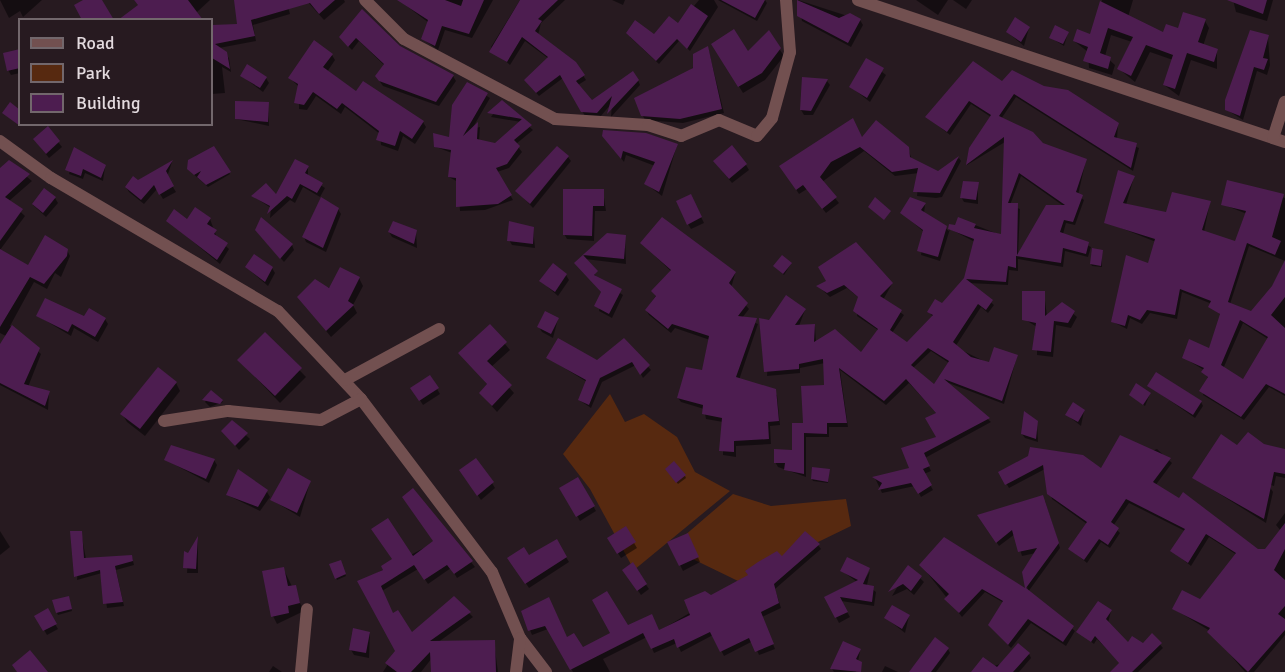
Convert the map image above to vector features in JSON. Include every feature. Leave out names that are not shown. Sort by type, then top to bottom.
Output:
[{"type":"street","points":[[364,0],[404,39],[555,119],[648,125],[681,136],[719,120],[757,136],[772,118],[790,52],[786,0]]},
{"type":"street","points":[[858,0],[1279,140],[1285,102]]},
{"type":"street","points":[[0,141],[51,178],[278,311],[361,399],[492,572],[520,638],[546,672]]},
{"type":"street","points":[[345,380],[439,329]]},
{"type":"street","points":[[164,421],[228,411],[321,420],[361,399]]},
{"type":"street","points":[[301,672],[307,609]]},
{"type":"street","points":[[516,672],[520,638]]},
{"type":"green space","points":[[610,394],[625,422],[644,414],[677,437],[695,472],[730,491],[634,570],[590,489],[563,454]]},
{"type":"green space","points":[[733,494],[771,506],[846,499],[851,526],[738,581],[670,548]]},
{"type":"building","points":[[83,0],[102,0],[113,18],[81,18],[74,5]]},
{"type":"building","points":[[134,0],[188,0],[202,18],[121,18],[138,5]]},
{"type":"building","points":[[234,0],[335,0],[319,14],[310,3],[251,20],[255,36],[215,44],[227,52],[230,69],[213,59],[213,25],[237,24]]},
{"type":"building","points":[[397,0],[445,0],[461,6],[463,0],[484,0],[469,34],[442,26],[435,46],[421,39],[428,20]]},
{"type":"building","points":[[520,0],[558,0],[538,19],[542,21],[535,31],[576,62],[585,75],[576,81],[592,100],[633,71],[639,80],[607,114],[612,96],[597,113],[581,112],[560,75],[536,93],[524,80],[548,57],[522,37],[507,62],[489,52]]},
{"type":"building","points":[[721,0],[765,0],[755,18]]},
{"type":"building","points":[[797,0],[839,18],[850,13],[861,19],[848,43],[797,16]]},
{"type":"building","points":[[1227,0],[1267,0],[1263,14]]},
{"type":"building","points":[[1100,1],[1163,32],[1166,24],[1178,28],[1183,12],[1206,19],[1198,42],[1218,49],[1214,62],[1187,53],[1175,89],[1163,85],[1173,55],[1146,45],[1131,76],[1117,69],[1133,37],[1108,28],[1100,53],[1111,57],[1108,69],[1083,61],[1088,47],[1073,41],[1077,29],[1090,34]]},
{"type":"building","points":[[691,4],[708,16],[687,49],[677,39],[656,61],[626,33],[635,20],[654,34],[669,16],[678,23]]},
{"type":"building","points":[[362,9],[400,46],[454,75],[436,102],[379,81],[375,76],[384,64],[356,38],[348,47],[339,37]]},
{"type":"building","points":[[1015,17],[1030,27],[1021,42],[1006,32]]},
{"type":"building","points":[[1055,25],[1069,32],[1063,44],[1049,38]]},
{"type":"building","points":[[734,29],[748,51],[769,30],[781,48],[762,73],[738,87],[711,44]]},
{"type":"building","points":[[1250,30],[1269,35],[1263,58],[1268,59],[1264,70],[1254,67],[1240,116],[1225,110],[1225,100]]},
{"type":"building","points":[[314,40],[333,54],[323,67],[356,91],[363,81],[424,121],[412,139],[400,131],[395,146],[376,140],[379,131],[342,103],[337,109],[313,92],[304,105],[294,103],[298,84],[288,78]]},
{"type":"building","points":[[708,46],[722,109],[680,119],[641,116],[634,98],[693,68],[693,54]]},
{"type":"building","points":[[18,49],[18,68],[7,71],[3,53]]},
{"type":"building","points":[[866,58],[884,68],[867,98],[849,87]]},
{"type":"building","points":[[973,61],[1002,81],[1012,70],[1044,86],[1068,90],[1119,123],[1114,137],[1137,143],[1131,168],[1014,94],[999,116],[1033,132],[1043,143],[1087,159],[1076,192],[1083,195],[1073,222],[1064,220],[1060,232],[1089,242],[1086,254],[1063,248],[1061,263],[1016,256],[1016,268],[1008,266],[1006,282],[966,279],[993,300],[986,310],[978,304],[953,342],[971,357],[989,362],[994,347],[1018,355],[1002,401],[944,379],[990,418],[924,453],[930,466],[923,469],[932,485],[918,494],[911,483],[878,490],[882,483],[872,477],[909,468],[901,448],[936,437],[925,418],[936,413],[906,379],[884,401],[839,368],[847,423],[827,423],[827,434],[804,433],[804,474],[784,470],[785,463],[774,463],[774,449],[792,450],[792,423],[803,423],[801,386],[824,385],[823,359],[799,364],[799,369],[764,372],[759,318],[769,320],[786,295],[806,309],[795,325],[815,324],[814,342],[835,329],[861,352],[878,329],[853,311],[858,297],[844,285],[827,293],[816,286],[826,281],[818,267],[856,242],[893,283],[880,296],[902,310],[890,330],[907,342],[933,315],[927,312],[935,299],[942,303],[964,278],[974,239],[948,229],[949,224],[955,225],[958,217],[976,224],[974,228],[1001,234],[1004,137],[966,165],[969,148],[991,115],[969,101],[947,132],[925,117]],"holes":[[[1019,173],[1065,205],[1046,205],[1017,255],[1018,203],[1008,203]],[[928,348],[949,361],[934,384],[911,365]]]},
{"type":"building","points":[[247,64],[267,77],[260,88],[240,76]]},
{"type":"building","points":[[802,77],[828,79],[811,111],[800,110]]},
{"type":"building","points":[[467,82],[488,93],[463,136],[478,122],[477,139],[495,143],[522,119],[487,113],[502,100],[532,125],[514,140],[520,146],[507,164],[496,168],[512,195],[498,204],[456,207],[456,178],[448,177],[451,150],[434,147],[433,133],[449,137],[452,105]]},
{"type":"building","points":[[235,101],[269,102],[268,122],[235,119]]},
{"type":"building","points":[[10,102],[18,108],[18,125],[2,113]]},
{"type":"building","points":[[853,118],[862,137],[876,120],[909,147],[910,157],[938,171],[959,156],[940,193],[913,192],[918,168],[892,172],[860,147],[831,162],[820,177],[837,197],[822,209],[803,185],[796,190],[779,166]]},
{"type":"building","points":[[48,126],[60,141],[46,154],[33,139]]},
{"type":"building","points":[[603,130],[646,133],[678,144],[659,192],[644,184],[655,162],[623,151],[621,159],[602,136]]},
{"type":"building","points":[[732,145],[747,164],[729,179],[713,161]]},
{"type":"building","points":[[214,146],[231,172],[206,185],[197,177],[201,171],[194,175],[187,169],[188,160]]},
{"type":"building","points":[[557,146],[569,156],[530,204],[515,191]]},
{"type":"building","points":[[74,147],[106,165],[101,178],[83,169],[81,176],[65,170]]},
{"type":"building","points":[[295,159],[309,166],[305,173],[323,183],[317,193],[300,184],[292,199],[287,196],[267,214],[270,206],[251,196],[266,183],[276,194]]},
{"type":"building","points":[[9,160],[30,174],[5,197],[23,209],[0,241],[0,168]]},
{"type":"building","points":[[173,160],[166,171],[174,186],[159,195],[154,185],[141,200],[125,187],[133,176],[138,180]]},
{"type":"building","points":[[1118,170],[1135,176],[1123,203],[1166,212],[1172,192],[1211,201],[1202,230],[1235,241],[1246,211],[1221,205],[1227,180],[1284,194],[1272,237],[1281,241],[1275,255],[1247,243],[1228,302],[1251,311],[1272,286],[1285,260],[1285,297],[1271,315],[1285,328],[1285,394],[1266,384],[1241,417],[1199,391],[1208,377],[1201,372],[1204,368],[1182,358],[1189,339],[1209,348],[1220,314],[1208,307],[1211,301],[1180,289],[1175,315],[1147,310],[1140,320],[1128,315],[1125,326],[1111,322],[1126,255],[1148,263],[1155,239],[1104,223]],"holes":[[[1240,320],[1268,337],[1243,379],[1221,365]]]},
{"type":"building","points":[[963,181],[979,182],[976,200],[960,198]]},
{"type":"building","points":[[44,188],[56,197],[43,213],[32,204]]},
{"type":"building","points":[[563,189],[604,189],[604,206],[593,206],[592,236],[563,235]]},
{"type":"building","points":[[691,194],[702,217],[687,225],[676,201]]},
{"type":"building","points":[[321,197],[339,208],[323,248],[302,237]]},
{"type":"building","points":[[875,197],[891,211],[884,220],[868,207]]},
{"type":"building","points":[[910,197],[926,203],[921,210],[947,226],[938,257],[917,251],[923,230],[900,213]]},
{"type":"building","points":[[195,207],[211,218],[207,224],[217,230],[214,234],[228,243],[217,260],[166,221],[174,209],[187,219]]},
{"type":"building","points":[[261,217],[293,244],[280,259],[255,230]]},
{"type":"building","points":[[662,217],[736,272],[729,283],[748,303],[738,316],[757,318],[736,377],[776,389],[779,421],[768,422],[769,439],[734,441],[734,452],[719,451],[722,418],[702,414],[703,405],[677,398],[686,367],[702,370],[709,336],[672,324],[668,329],[645,310],[656,296],[651,291],[671,270],[640,243]]},
{"type":"building","points":[[393,221],[417,230],[414,244],[388,232]]},
{"type":"building","points":[[509,221],[534,227],[533,244],[507,241]]},
{"type":"building","points":[[607,233],[626,235],[624,259],[583,255],[598,271],[594,275],[622,289],[609,314],[594,306],[601,292],[574,263]]},
{"type":"building","points":[[45,235],[68,249],[67,256],[44,284],[30,277],[0,327],[0,249],[28,265]]},
{"type":"building","points":[[1092,248],[1103,250],[1101,266],[1090,264]]},
{"type":"building","points":[[254,254],[273,267],[265,282],[245,267]]},
{"type":"building","points":[[782,255],[792,263],[783,274],[773,266]]},
{"type":"building","points":[[553,263],[567,274],[555,292],[539,281]]},
{"type":"building","points":[[340,267],[360,277],[348,301],[354,305],[326,331],[297,297],[315,279],[329,288]]},
{"type":"building","points":[[1022,291],[1045,291],[1045,316],[1062,302],[1075,311],[1068,323],[1054,321],[1051,352],[1032,350],[1036,323],[1022,320]]},
{"type":"building","points":[[45,298],[84,316],[89,308],[106,318],[95,337],[72,324],[68,332],[36,316]]},
{"type":"building","points":[[545,311],[559,318],[551,334],[537,327]]},
{"type":"building","points":[[490,324],[507,342],[487,361],[512,385],[492,406],[479,393],[487,384],[458,353]]},
{"type":"building","points":[[12,325],[40,348],[24,384],[50,391],[45,406],[0,383],[0,344]]},
{"type":"building","points":[[265,332],[302,368],[275,396],[237,360]]},
{"type":"building","points":[[558,338],[597,360],[624,338],[650,365],[640,375],[632,362],[600,378],[589,405],[578,400],[586,380],[546,358]]},
{"type":"building","points":[[158,367],[177,382],[140,429],[120,414]]},
{"type":"building","points":[[1156,372],[1202,401],[1193,415],[1147,386]]},
{"type":"building","points":[[430,375],[439,388],[419,401],[410,388]]},
{"type":"building","points":[[1136,383],[1151,393],[1143,405],[1129,395]]},
{"type":"building","points":[[211,390],[223,400],[220,404],[202,400]]},
{"type":"building","points":[[1073,402],[1085,410],[1078,422],[1065,415]]},
{"type":"building","points":[[1024,411],[1038,421],[1036,439],[1021,434]]},
{"type":"building","points":[[232,420],[248,433],[235,446],[221,431]]},
{"type":"building","points":[[1248,432],[1264,444],[1285,449],[1285,474],[1274,472],[1264,519],[1192,478],[1221,434],[1237,445]]},
{"type":"building","points":[[1120,435],[1171,458],[1153,482],[1179,498],[1183,492],[1258,549],[1265,549],[1285,523],[1285,549],[1274,570],[1285,580],[1285,606],[1278,614],[1285,619],[1285,630],[1248,672],[1207,632],[1210,628],[1172,609],[1182,590],[1200,599],[1236,553],[1206,534],[1188,563],[1170,551],[1185,529],[1126,499],[1111,522],[1119,528],[1108,545],[1099,539],[1084,560],[1068,549],[1087,522],[1047,494],[1043,465],[1005,485],[998,472],[1028,456],[1030,447],[1083,455],[1101,468]]},
{"type":"building","points":[[171,445],[215,459],[206,479],[164,460]]},
{"type":"building","points":[[476,458],[494,482],[477,496],[459,470]]},
{"type":"building","points":[[674,461],[686,475],[676,483],[665,469]]},
{"type":"building","points":[[812,467],[830,469],[828,482],[811,479]]},
{"type":"building","points":[[288,468],[311,481],[297,513],[270,500]]},
{"type":"building","points":[[238,469],[268,490],[258,507],[226,495]]},
{"type":"building","points":[[578,477],[595,506],[576,517],[559,488]]},
{"type":"building","points":[[413,488],[473,561],[454,574],[447,565],[424,580],[414,565],[381,586],[393,613],[398,610],[412,632],[454,596],[471,612],[430,641],[495,640],[496,672],[431,672],[430,652],[411,672],[397,672],[385,663],[395,651],[357,581],[383,570],[381,566],[392,559],[371,529],[388,518],[413,556],[433,541],[402,497]]},
{"type":"building","points":[[1043,495],[1059,543],[1026,588],[1074,626],[1063,642],[1028,619],[1008,645],[988,625],[1003,601],[982,589],[959,613],[944,599],[949,594],[919,565],[944,537],[1025,588],[1022,572],[1037,548],[1018,552],[1012,530],[996,543],[977,515]]},
{"type":"building","points":[[626,526],[636,542],[617,554],[607,538]]},
{"type":"building","points":[[70,531],[82,531],[84,558],[132,555],[133,561],[115,566],[123,602],[103,604],[100,570],[74,577]]},
{"type":"building","points":[[805,531],[820,544],[774,584],[779,603],[761,612],[774,644],[755,652],[749,638],[720,652],[710,632],[677,648],[674,639],[651,649],[643,633],[570,670],[545,626],[528,631],[521,611],[549,597],[567,637],[574,633],[583,647],[610,633],[592,600],[607,591],[628,625],[652,614],[659,630],[690,615],[684,600],[705,591],[711,595],[748,575],[745,571],[777,551],[782,556]]},
{"type":"building","points":[[688,533],[699,557],[679,566],[667,542]]},
{"type":"building","points":[[198,536],[196,569],[183,568],[184,551],[188,553]]},
{"type":"building","points":[[557,539],[567,557],[525,584],[507,558],[524,547],[529,555]]},
{"type":"building","points":[[847,557],[870,568],[863,584],[874,586],[872,602],[840,597],[848,612],[835,618],[824,597],[858,580],[840,571]]},
{"type":"building","points":[[341,560],[346,574],[335,579],[329,564]]},
{"type":"building","points":[[633,562],[647,584],[637,591],[622,570]]},
{"type":"building","points":[[908,565],[922,576],[911,591],[903,584],[888,592]]},
{"type":"building","points":[[284,567],[288,586],[296,585],[300,603],[288,606],[289,613],[271,617],[262,571]]},
{"type":"building","points":[[69,596],[72,609],[56,613],[52,600]]},
{"type":"building","points":[[1098,601],[1112,610],[1106,619],[1128,642],[1132,636],[1143,643],[1152,633],[1162,643],[1132,672],[1110,672],[1119,663],[1095,636],[1091,642],[1076,632]]},
{"type":"building","points":[[892,605],[910,615],[902,629],[884,618]]},
{"type":"building","points":[[48,608],[57,624],[43,631],[34,616]]},
{"type":"building","points":[[353,628],[370,632],[366,653],[349,650]]},
{"type":"building","points":[[935,637],[949,648],[931,672],[909,672]]},
{"type":"building","points":[[843,641],[861,649],[856,659],[862,662],[861,672],[830,669]]},
{"type":"building","points":[[1018,643],[1030,653],[1013,672],[971,672],[983,657],[997,667]]},
{"type":"building","points":[[30,650],[48,672],[17,672],[12,665]]}]
